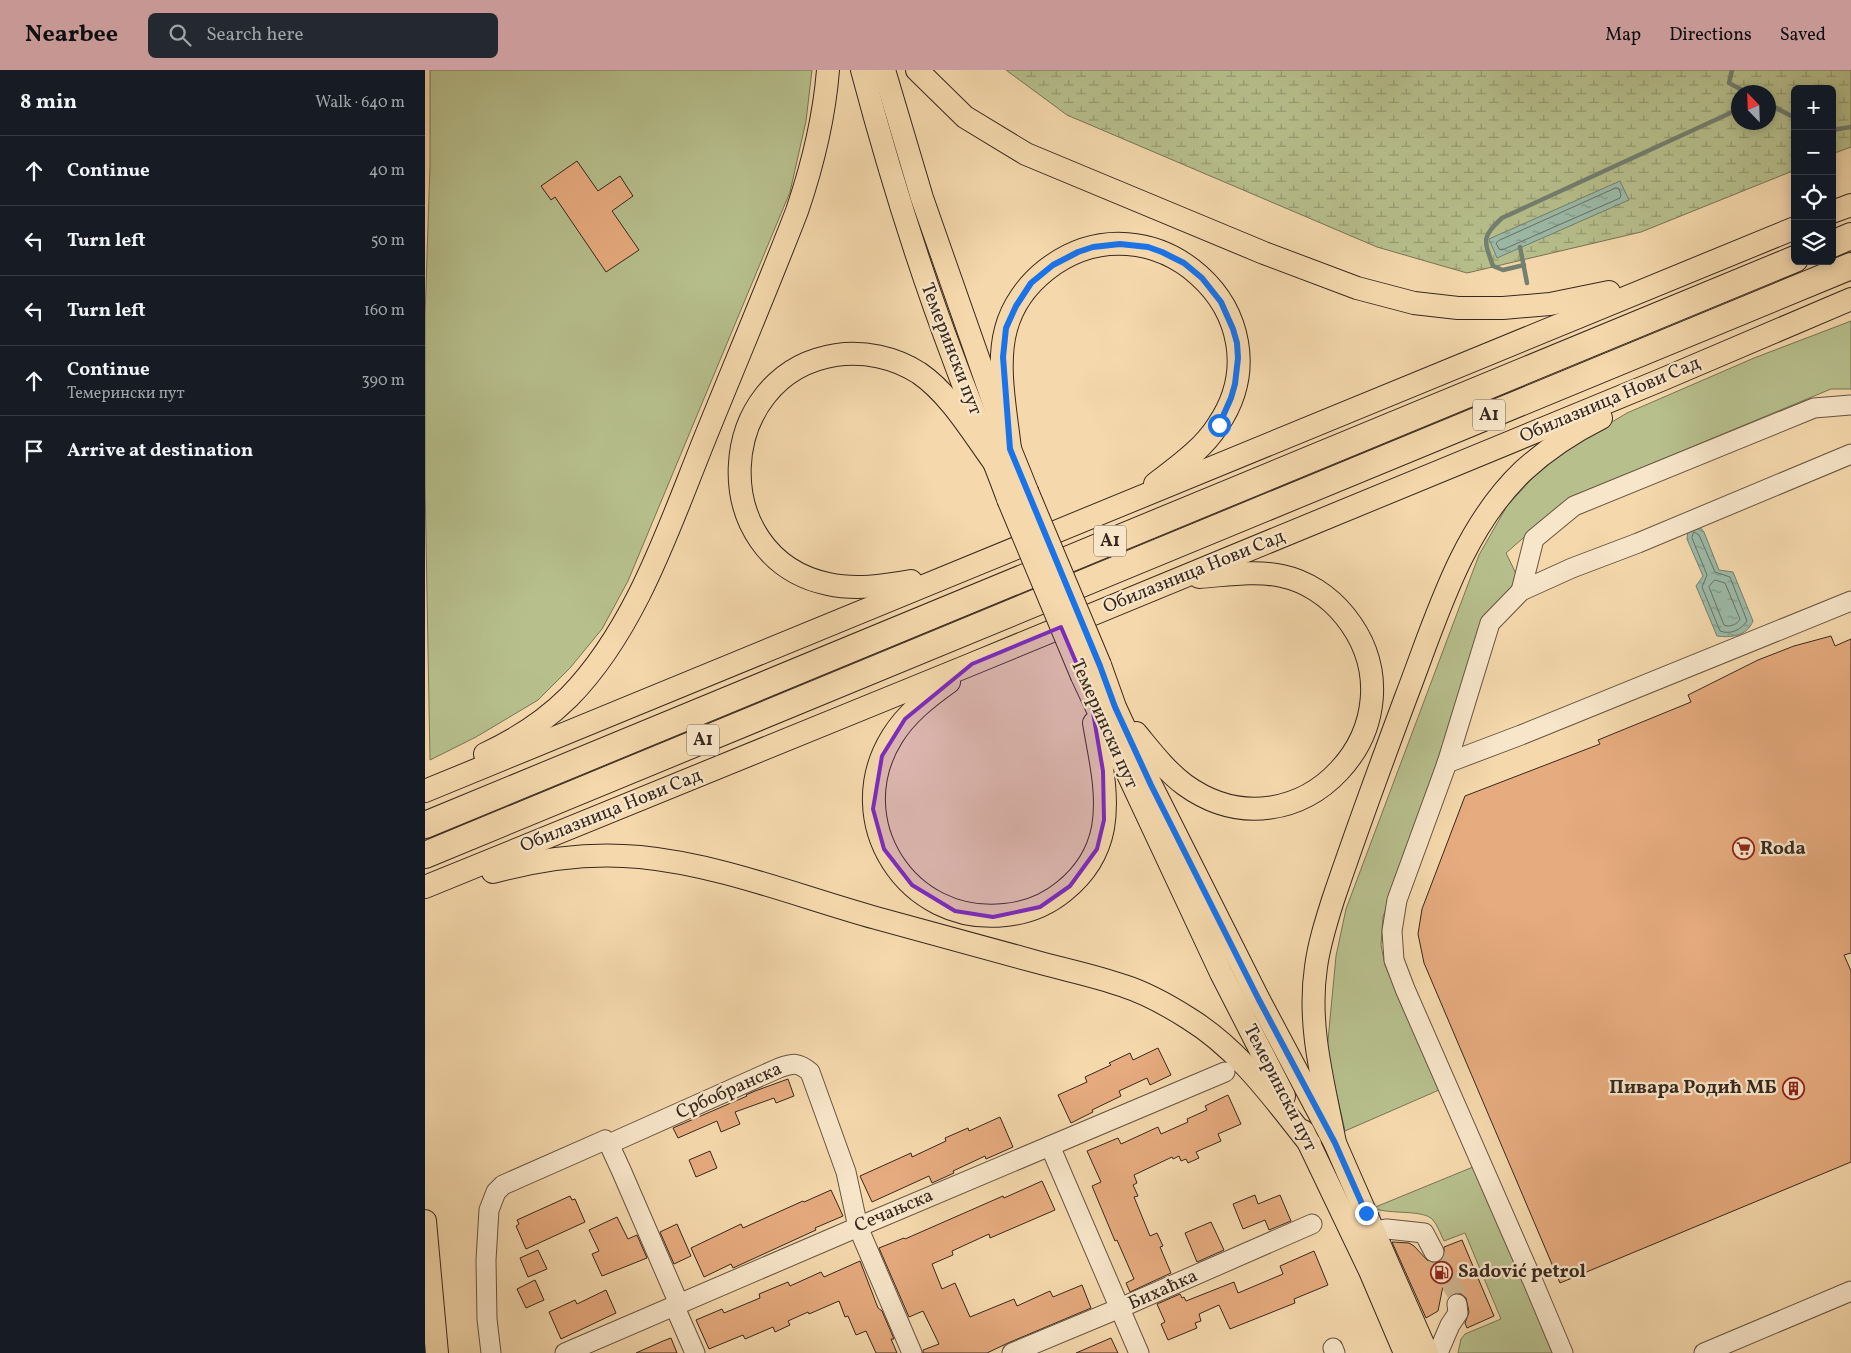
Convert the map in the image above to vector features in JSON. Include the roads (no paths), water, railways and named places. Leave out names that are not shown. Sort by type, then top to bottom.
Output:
[{"type":"highway","points":[[1836,242],[1851,236]]},
{"type":"highway","name":"A1","points":[[425,825],[1791,261]]},
{"type":"highway","name":"A1","points":[[425,855],[1851,266]]},
{"type":"main road","points":[[431,789],[461,765],[507,742],[551,713],[585,679],[610,647],[623,626],[656,558],[797,211],[815,154],[828,70]]},
{"type":"main road","name":"Темерински пут","points":[[862,70],[903,214],[954,360],[1003,457]]},
{"type":"main road","name":"Темерински пут","points":[[885,70],[922,198],[1003,457],[1090,679],[1221,973],[1310,1144],[1367,1264],[1405,1353]]},
{"type":"main road","points":[[917,70],[965,118],[1026,154],[1264,253],[1357,288],[1414,303],[1458,308],[1503,308],[1550,304],[1659,283]]},
{"type":"main road","points":[[1836,211],[1851,205]]},
{"type":"main road","points":[[431,789],[1791,230]]},
{"type":"main road","points":[[1003,457],[1003,342],[1010,317],[1031,283],[1047,269],[1066,257],[1093,247],[1134,245],[1162,252],[1193,270],[1212,289],[1221,302],[1233,329],[1238,358],[1237,370],[1235,384],[1228,405],[1219,425],[1209,438],[1136,499]]},
{"type":"main road","name":"Обилазница Нови Сад","points":[[427,886],[1661,380],[1851,299]]},
{"type":"main road","points":[[948,575],[875,587],[841,587],[813,580],[781,562],[758,538],[747,517],[741,495],[739,458],[748,425],[759,404],[770,391],[801,366],[831,356],[851,353],[874,355],[896,362],[929,381],[961,417],[1003,457]]},
{"type":"main road","points":[[1335,1143],[1315,1036],[1314,991],[1319,950],[1353,842],[1453,576],[1484,519],[1522,472],[1559,442],[1661,380]]},
{"type":"main road","points":[[1115,707],[1159,760],[1178,779],[1208,799],[1234,807],[1262,809],[1276,807],[1305,797],[1338,773],[1359,744],[1367,723],[1370,707],[1372,691],[1369,666],[1361,641],[1354,628],[1334,604],[1316,590],[1282,576],[1251,573],[1176,579]]},
{"type":"main road","points":[[972,664],[929,697],[897,728],[882,756],[874,790],[873,809],[877,829],[889,858],[905,879],[920,892],[955,911],[977,916],[1026,912],[1050,902],[1070,886],[1087,868],[1100,840],[1104,820],[1105,799],[1090,679]]},
{"type":"main road","name":"Темерински пут","points":[[1090,679],[1115,707],[1151,785],[1231,944],[1335,1143],[1427,1353]]},
{"type":"main road","points":[[427,886],[474,877],[523,864],[562,858],[594,856],[638,857],[675,861],[723,871],[840,908],[1126,986],[1187,1018],[1212,1034],[1230,1049],[1249,1068],[1310,1144]]},
{"type":"main road","points":[[425,1221],[437,1353]]},
{"type":"street","points":[[1521,591],[1534,539],[1574,506],[1814,408],[1851,405]]},
{"type":"street","points":[[1563,1353],[1535,1284],[1405,990],[1394,960],[1391,932],[1397,900],[1447,763],[1490,623],[1521,591],[1851,454]]},
{"type":"street","points":[[1447,763],[1521,735],[1851,601]]},
{"type":"street","name":"Србобранска","points":[[491,1353],[487,1319],[486,1260],[489,1210],[496,1192],[503,1185],[605,1140],[609,1144],[779,1068],[792,1064],[801,1064],[810,1072],[846,1172],[858,1227]]},
{"type":"street","name":"Сечањска","points":[[565,1353],[1225,1072]]},
{"type":"street","points":[[609,1144],[677,1304],[695,1353]]},
{"type":"street","points":[[1050,1146],[1139,1353]]},
{"type":"street","name":"Бихаћка","points":[[1012,1353],[1312,1224]]},
{"type":"street","points":[[858,1227],[912,1353]]},
{"type":"street","points":[[1374,1231],[1387,1229],[1424,1233],[1434,1252]]},
{"type":"street","points":[[1704,1353],[1729,1348],[1851,1291]]},
{"type":"street","points":[[1438,1353],[1458,1312],[1457,1304]]},
{"type":"water","points":[[1620,181],[1629,200],[1497,258],[1489,239]]},
{"type":"water","points":[[1700,527],[1704,532],[1719,570],[1733,572],[1753,621],[1743,633],[1728,637],[1717,636],[1696,586],[1703,576],[1687,539],[1688,530]]},
{"type":"waterway","points":[[1732,70],[1729,83],[1733,85]]},
{"type":"waterway","points":[[1776,108],[1791,116]]},
{"type":"waterway","points":[[1524,265],[1503,270],[1493,266],[1486,239],[1490,230],[1502,218],[1731,113]]},
{"type":"waterway","points":[[1836,129],[1851,127]]},
{"type":"waterway","points":[[1520,247],[1527,283]]},
{"type":"tunnel","points":[[1434,1252],[1456,1293],[1457,1304]]},
{"type":"place","name":"Roda","points":[[1744,849]]},
{"type":"place","name":"Пивара Родић МБ","points":[[1793,1088]]},
{"type":"place","name":"Sadović petrol","points":[[1442,1272]]}]
